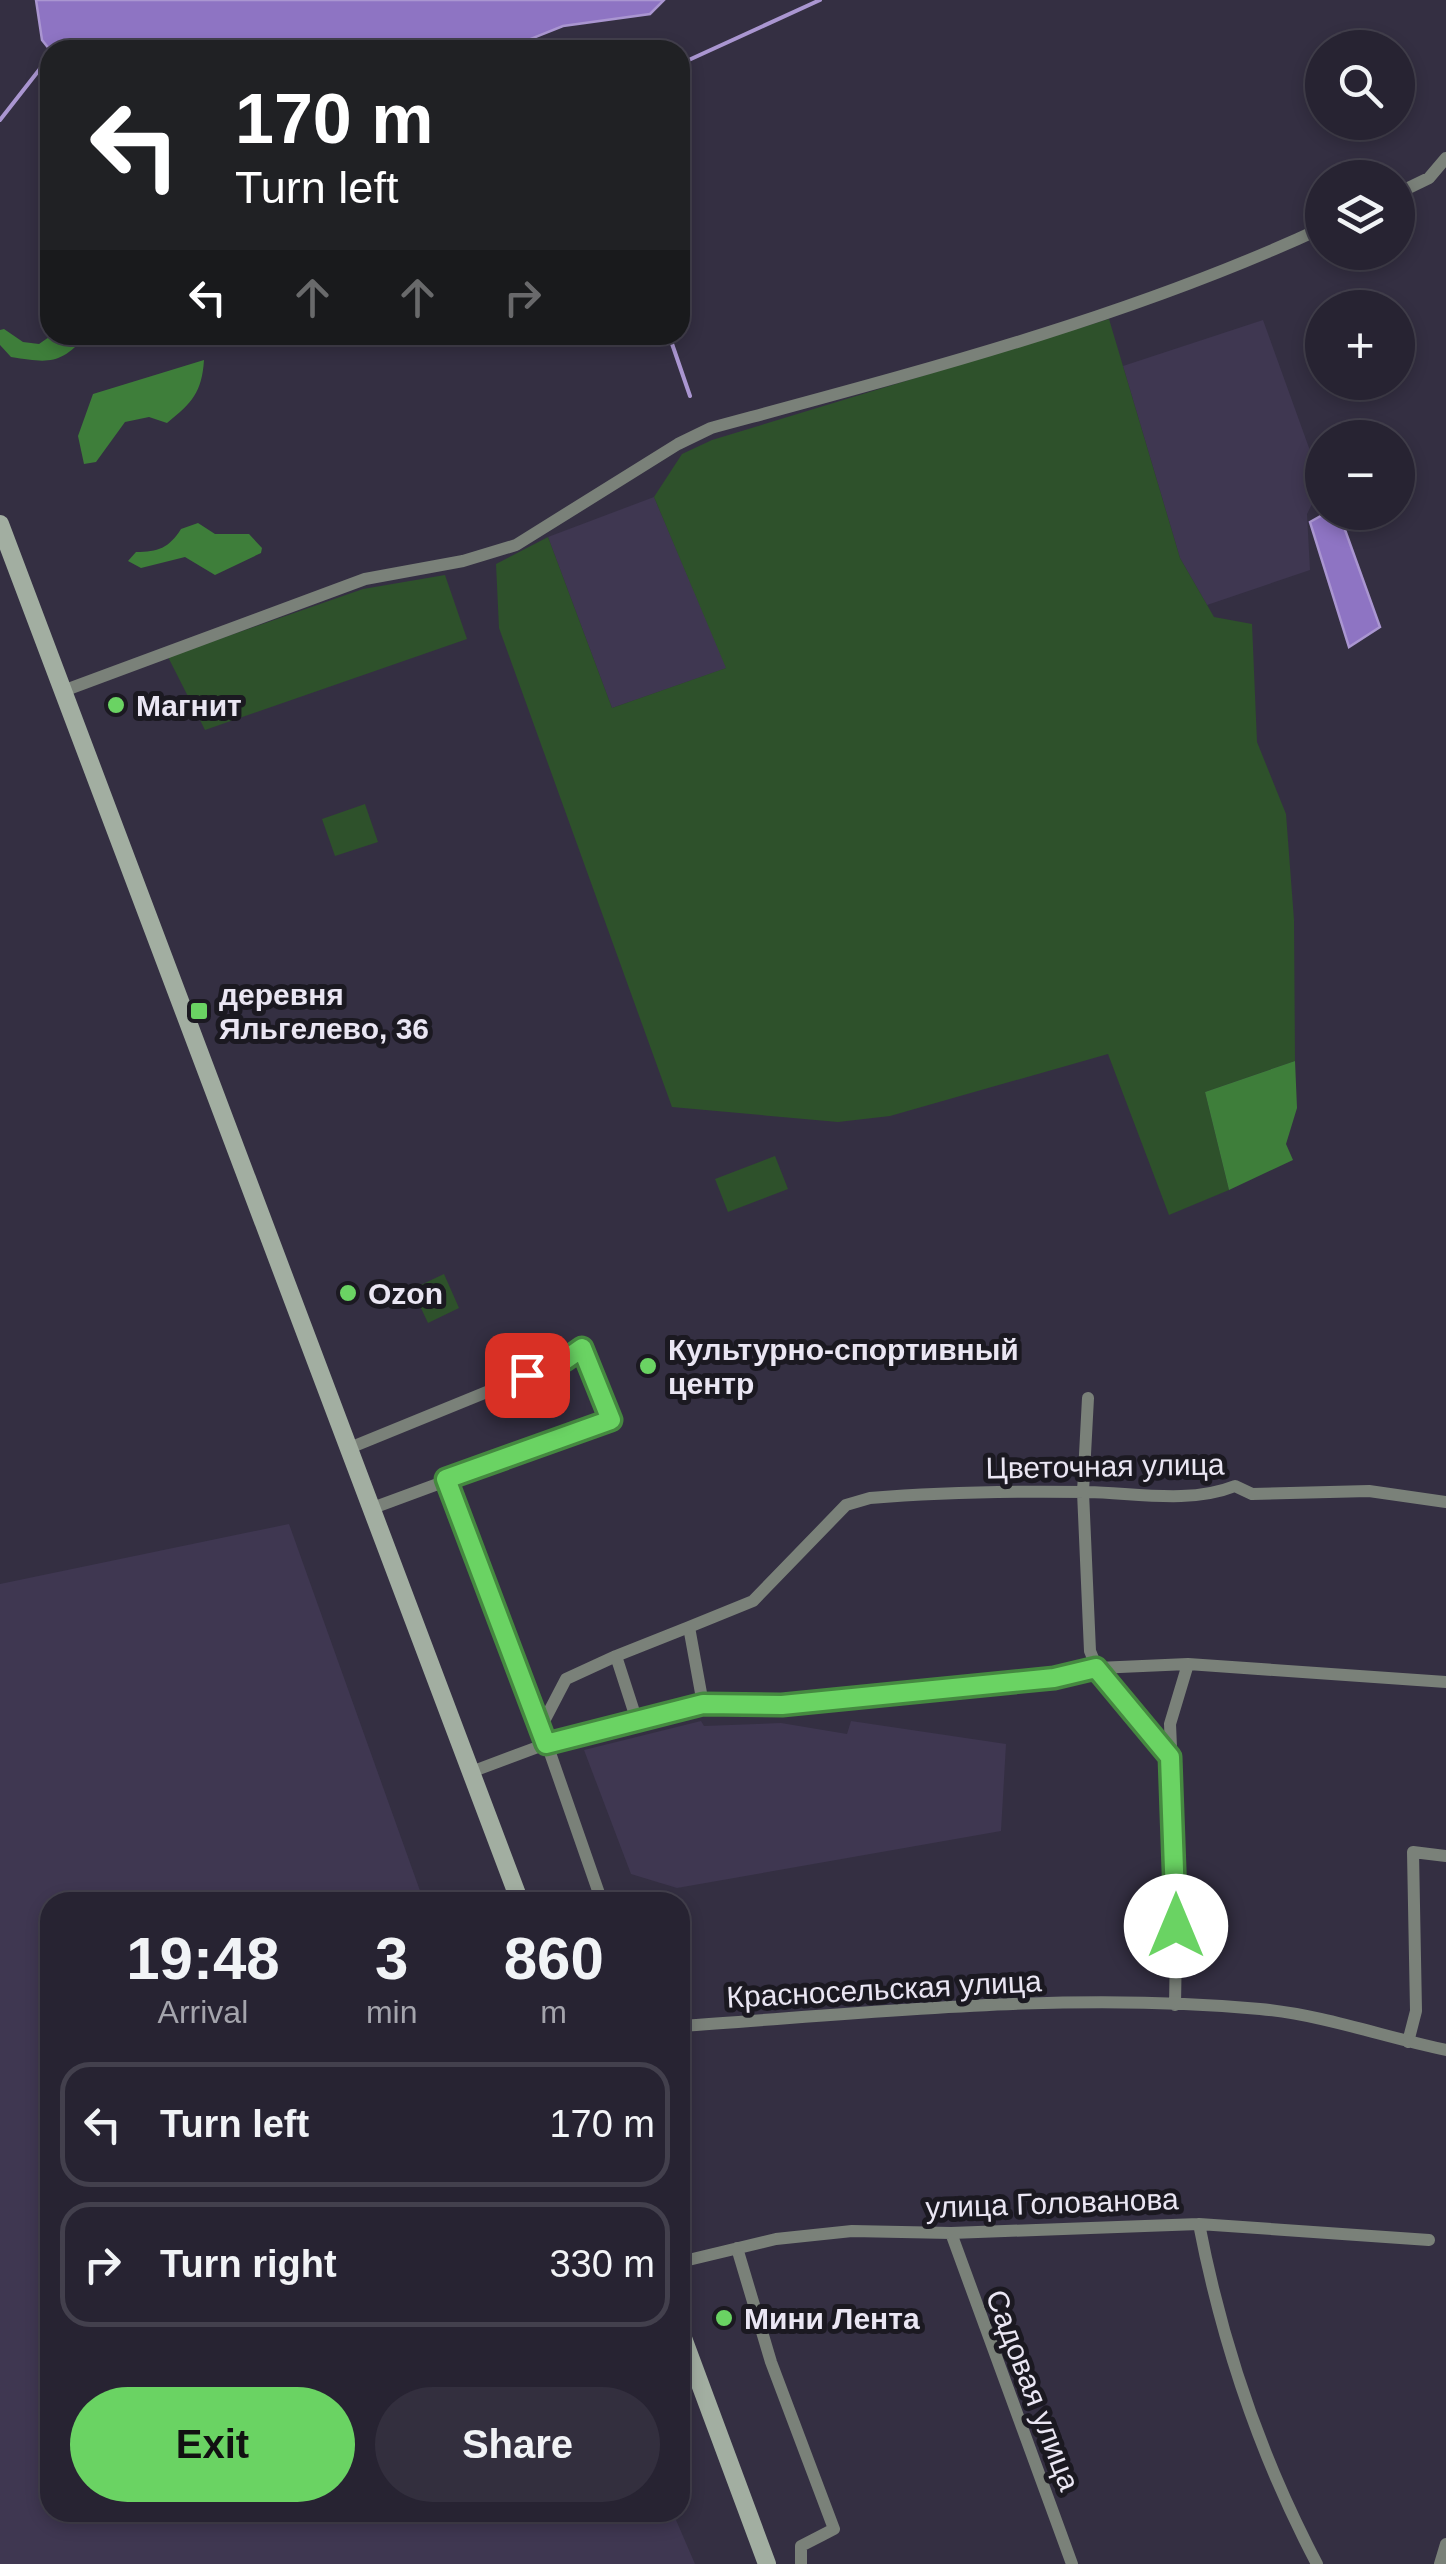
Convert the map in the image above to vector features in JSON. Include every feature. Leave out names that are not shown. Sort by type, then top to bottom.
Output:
[{"type":"main road","points":[[0,524],[516,1892]]},
{"type":"main road","points":[[690,2357],[768,2564]]},
{"type":"street","points":[[1415,185],[1429,178],[1446,158]]},
{"type":"street","points":[[63,690],[366,578],[464,562],[516,545],[678,444],[712,428],[1032,338],[1271,252],[1305,236]]},
{"type":"street","points":[[347,1448],[565,1360],[582,1348],[611,1420],[370,1509]]},
{"type":"street","points":[[1088,1398],[1084,1492],[1090,1651],[1096,1668],[1170,1757]]},
{"type":"street","points":[[446,1479],[541,1726],[598,1892]]},
{"type":"street","name":"Цветочная улица","points":[[541,1726],[566,1678],[753,1601],[846,1505],[870,1498],[1084,1492],[1182,1495],[1217,1493],[1235,1486],[1252,1494],[1369,1491],[1446,1502]]},
{"type":"street","points":[[689,1627],[703,1704]]},
{"type":"street","points":[[616,1656],[637,1721]]},
{"type":"street","points":[[1175,2006],[1177,1886],[1170,1724],[1188,1664]]},
{"type":"street","points":[[470,1772],[546,1744],[703,1704],[782,1705],[1054,1678],[1096,1668],[1188,1664],[1446,1682]]},
{"type":"street","points":[[1408,2042],[1416,2011],[1414,1852],[1446,1856]]},
{"type":"street","name":"Красносельская улица","points":[[690,2025],[967,2002],[1175,2006],[1315,2016],[1446,2050]]},
{"type":"street","points":[[1199,2224],[1216,2315],[1254,2426],[1316,2564]]},
{"type":"street","name":"улица Голованова","points":[[690,2260],[736,2248],[852,2231],[951,2233],[1199,2224],[1428,2240]]},
{"type":"street","name":"Садовая улица","points":[[951,2233],[1072,2564]]},
{"type":"street","points":[[736,2248],[771,2362],[834,2529],[801,2546],[801,2564]]},
{"type":"street","points":[[1440,2564],[1446,2544]]},
{"type":"shaded area","points":[[36,0],[664,0],[650,14],[563,26],[528,40],[42,40]]},
{"type":"shaded area","points":[[1263,320],[1305,437],[1305,530],[1310,570],[1207,605],[1180,558],[1123,366]]},
{"type":"shaded area","points":[[654,497],[727,668],[612,708],[548,537]]},
{"type":"shaded area","points":[[1312,530],[1345,530],[1380,627],[1349,647]]},
{"type":"shaded area","points":[[289,1524],[420,1892],[40,1892],[40,2522],[677,2522],[695,2564],[0,2564],[0,1584]]},
{"type":"shaded area","points":[[701,1721],[704,1726],[781,1723],[847,1734],[851,1721],[1006,1744],[1001,1831],[677,1888],[631,1874],[584,1750]]},
{"type":"green space","points":[[1109,319],[1180,558],[1214,617],[1252,624],[1257,742],[1286,814],[1294,920],[1295,1061],[1205,1092],[1229,1190],[1169,1215],[1108,1054],[890,1116],[838,1122],[672,1107],[499,628],[496,564],[548,537],[612,708],[726,668],[654,497],[682,454],[712,440]]},
{"type":"green space","points":[[0,330],[23,342],[76,345],[53,359],[11,357],[0,345]]},
{"type":"green space","points":[[204,360],[198,389],[176,416],[167,423],[149,417],[125,422],[96,462],[84,464],[78,436],[93,394]]},
{"type":"green space","points":[[198,523],[215,534],[249,534],[262,548],[261,553],[215,575],[185,557],[141,568],[128,561],[136,552],[162,548],[181,529]]},
{"type":"green space","points":[[445,575],[467,639],[205,730],[168,657],[363,589]]},
{"type":"green space","points":[[365,804],[378,842],[335,856],[322,819]]},
{"type":"green space","points":[[1295,1061],[1297,1108],[1286,1144],[1293,1160],[1229,1190],[1205,1092]]},
{"type":"green space","points":[[775,1156],[788,1189],[728,1212],[715,1179]]},
{"type":"green space","points":[[444,1274],[459,1308],[428,1323],[412,1289]]},
{"type":"waterway","points":[[690,59],[820,0]]},
{"type":"waterway","points":[[0,120],[40,69]]},
{"type":"waterway","points":[[672,345],[690,396]]},
{"type":"place","name":"Магнит","points":[[116,705]]},
{"type":"place","name":"деревня Яльгелево, 36","points":[[199,1011]]},
{"type":"place","name":"Ozon","points":[[348,1293]]},
{"type":"place","name":"Культурно-спортивный центр","points":[[648,1366]]},
{"type":"place","name":"Мини Лента","points":[[724,2318]]},
{"type":"route","points":[[527,1375],[565,1360],[582,1348],[611,1420],[446,1479],[546,1744],[703,1704],[782,1705],[1054,1678],[1096,1668],[1170,1757],[1176,1926]]}]
